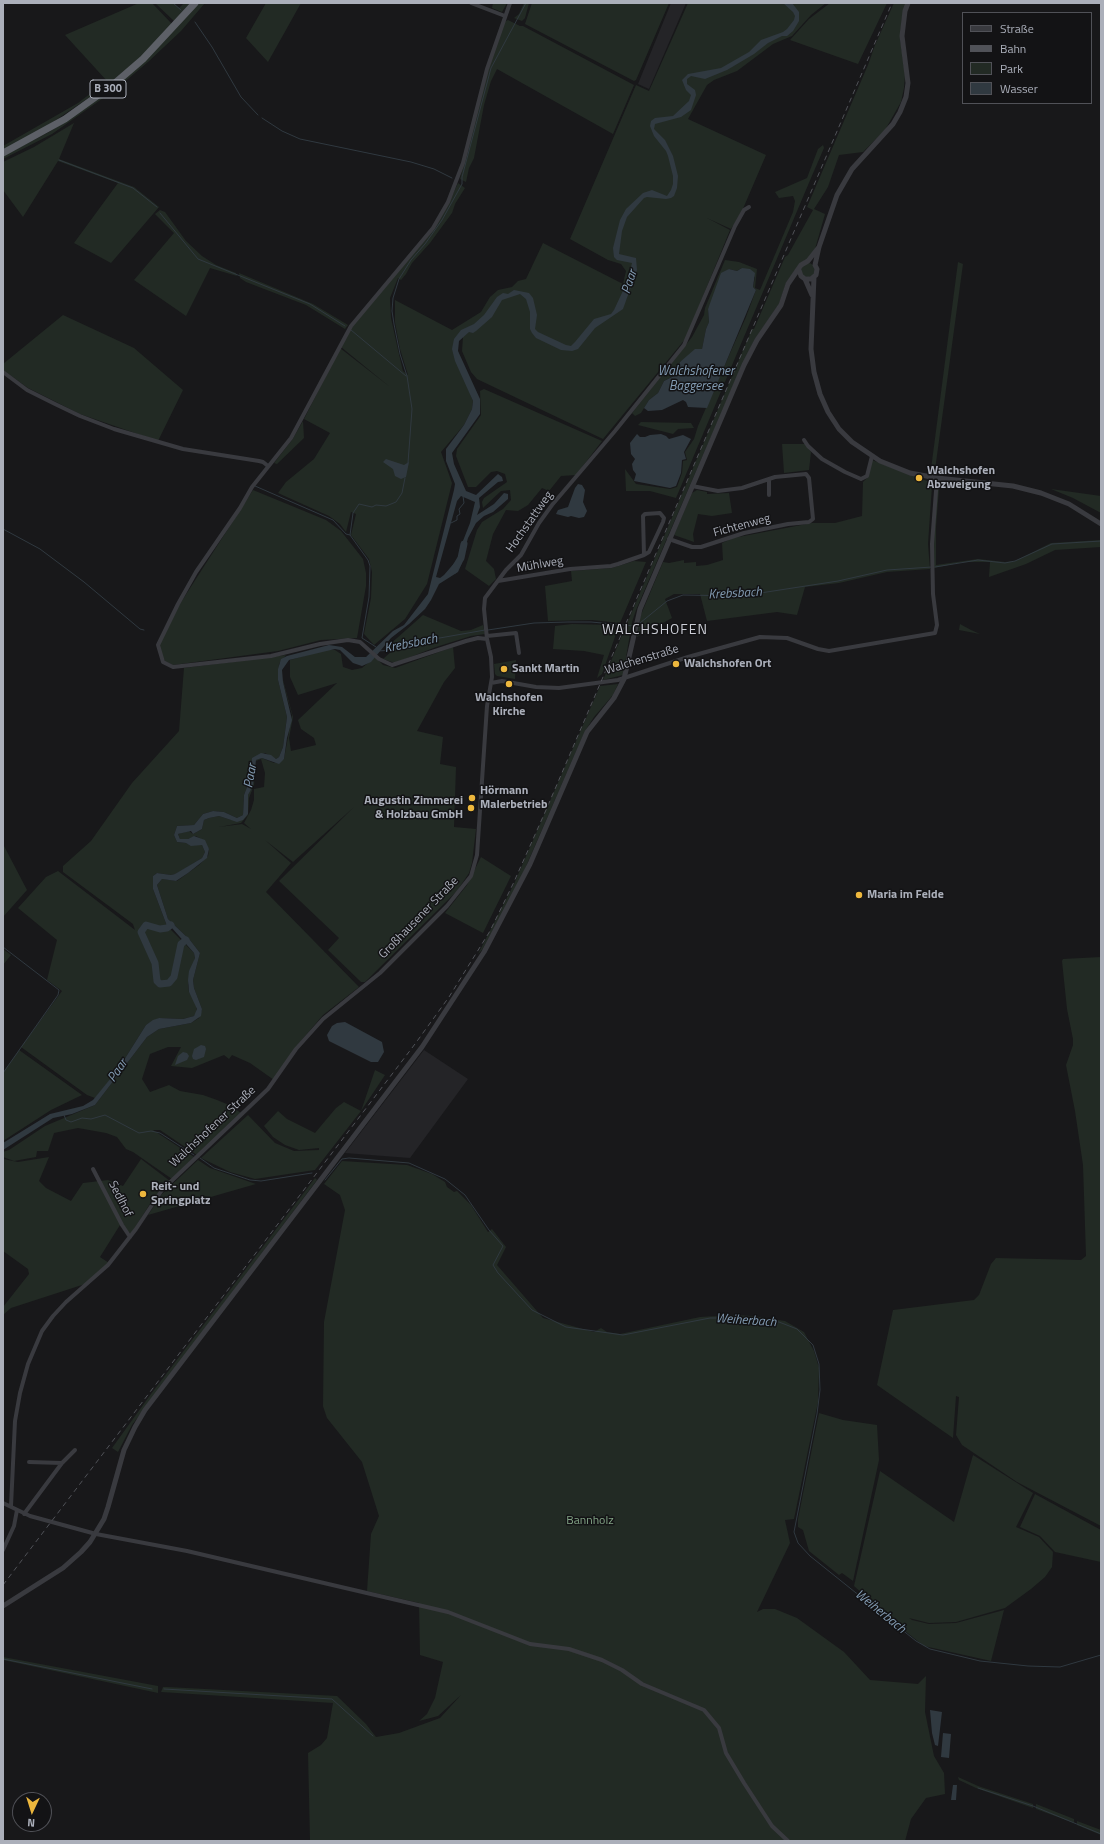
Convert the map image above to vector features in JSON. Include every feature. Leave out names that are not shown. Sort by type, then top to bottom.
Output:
[{"type":"highway","name":"B 300","points":[[3,153],[59,123],[114,84],[144,59],[195,3]]},
{"type":"street","points":[[471,3],[505,16]]},
{"type":"street","points":[[510,3],[487,68],[463,163],[448,202],[433,228],[351,326],[291,438],[282,452],[268,466],[266,472],[252,487],[178,604],[158,645],[162,662],[173,667],[271,656],[341,640],[360,642],[370,649],[379,659],[389,664],[397,664],[478,638],[516,633],[519,653]]},
{"type":"street","points":[[908,3],[902,29],[902,42],[908,76],[906,97],[900,112],[892,124],[858,161],[842,186],[834,202],[819,247],[815,265],[817,272],[814,277],[811,349],[814,372],[820,394],[828,412],[839,429],[852,442],[872,456],[899,469],[937,478],[997,483],[1028,489],[1069,504],[1101,524]]},
{"type":"street","name":"Hochstattweg","points":[[498,581],[521,555],[539,523],[552,505],[580,474],[684,345],[735,226],[744,210],[749,207]]},
{"type":"street","points":[[3,1606],[72,1560],[96,1534],[108,1507],[124,1450],[134,1427],[145,1410],[422,1047],[468,978],[499,926],[518,888],[587,732],[614,698],[624,678],[640,609],[744,365],[757,340],[781,305],[790,282],[801,265],[808,261],[819,247]]},
{"type":"street","points":[[808,261],[815,265]]},
{"type":"street","points":[[799,270],[813,298]]},
{"type":"street","points":[[790,282],[814,277]]},
{"type":"street","points":[[3,372],[27,390],[80,416],[114,429],[146,439],[201,452],[259,461],[268,466]]},
{"type":"street","points":[[804,440],[822,460],[862,479],[867,476],[872,456]]},
{"type":"street","name":"Fichtenweg","points":[[669,539],[692,547],[701,548],[752,531],[809,522],[813,519],[808,475],[803,473],[775,477],[769,480]]},
{"type":"street","name":"Walchenstraße","points":[[492,677],[502,681],[536,687],[559,688],[624,678],[688,657],[760,637],[787,638],[818,649],[829,651],[933,634],[937,631],[933,594],[932,544],[937,478]]},
{"type":"street","points":[[692,486],[718,491],[742,488],[769,480],[769,495]]},
{"type":"street","points":[[644,515],[663,515],[663,522],[651,550],[644,555],[644,515]]},
{"type":"street","name":"Mühlweg","points":[[498,581],[570,569],[611,566],[644,555]]},
{"type":"street","points":[[492,677],[491,657],[484,609],[485,598],[498,581]]},
{"type":"street","name":"Großhausener Straße","points":[[275,1080],[296,1049],[323,1019],[380,973],[447,906],[471,876],[477,855],[487,706],[492,677]]},
{"type":"street","name":"Walchenstraße","points":[[491,683],[502,681]]},
{"type":"street","name":"Walchshofener Straße","points":[[11,1506],[15,1421],[20,1393],[28,1364],[42,1331],[66,1302],[108,1265],[130,1237],[162,1190],[261,1096],[275,1080]]},
{"type":"street","name":"Sedlhof","points":[[94,1170],[122,1225],[130,1237]]},
{"type":"street","points":[[24,1514],[62,1463],[75,1450]]},
{"type":"street","points":[[29,1462],[62,1463]]},
{"type":"street","points":[[3,1503],[12,1497]]},
{"type":"street","points":[[3,1503],[24,1514],[96,1534],[187,1551],[448,1612],[530,1644],[569,1649],[602,1660],[622,1670],[642,1684],[704,1710],[719,1728],[726,1753],[744,1783],[772,1826],[788,1841]]},
{"type":"street","points":[[3,1550],[14,1526],[17,1510]]},
{"type":"shaded area","points":[[671,3],[686,3],[649,89],[638,84]]},
{"type":"shaded area","points":[[424,1050],[468,1079],[410,1158],[345,1153]]},
{"type":"green space","points":[[139,3],[152,3],[172,24],[142,56],[109,84],[47,126],[3,150],[3,146],[78,103],[107,81],[65,35]]},
{"type":"green space","points":[[155,3],[173,3],[179,8],[184,3],[191,3],[174,21]]},
{"type":"green space","points":[[198,3],[205,3],[181,31],[116,89],[52,134],[3,159],[3,156],[49,132],[99,99]]},
{"type":"green space","points":[[266,3],[301,3],[268,62],[246,38]]},
{"type":"green space","points":[[493,3],[507,3],[502,12],[492,8]]},
{"type":"green space","points":[[524,3],[529,3],[525,18],[522,21],[514,18],[519,14]]},
{"type":"green space","points":[[532,3],[669,3],[636,80],[634,81],[525,24]]},
{"type":"green space","points":[[688,3],[826,3],[811,15],[792,36],[773,44],[737,71],[714,80],[707,85],[688,119],[766,155],[742,211],[731,229],[707,218],[730,230],[686,338],[603,439],[477,379],[471,372],[462,351],[463,337],[459,334],[455,339],[466,383],[473,401],[472,409],[464,425],[441,452],[452,483],[427,584],[405,619],[374,645],[364,634],[371,598],[372,572],[369,559],[351,535],[356,514],[351,512],[346,532],[340,524],[329,516],[278,493],[286,482],[314,459],[330,433],[304,419],[340,348],[390,387],[341,347],[351,327],[429,235],[458,183],[465,188],[455,204],[452,213],[430,243],[412,263],[406,274],[401,280],[398,278],[390,298],[391,318],[398,350],[403,371],[408,375],[400,349],[395,322],[395,300],[452,330],[481,312],[490,297],[498,290],[512,287],[518,281],[526,279],[543,243],[623,284],[626,271],[621,264],[608,260],[570,239],[636,85],[649,91]]},
{"type":"green space","points":[[830,3],[887,3],[858,64],[790,40],[809,19]]},
{"type":"green space","points":[[894,3],[906,3],[902,17],[900,37],[905,75],[901,102],[885,130],[863,152],[839,155],[828,187],[814,209],[825,214],[815,249],[808,259],[800,263],[786,283],[779,304],[755,339],[742,365],[636,610],[632,622],[623,675],[603,680],[752,329],[754,329],[785,257],[788,255],[813,210],[807,207]]},
{"type":"green space","points":[[508,20],[523,26],[634,85],[613,134],[497,69],[491,81],[484,105],[474,158],[469,168],[466,182],[460,179],[488,70],[504,22]]},
{"type":"green space","points":[[74,123],[59,159],[134,187],[159,207],[111,263],[74,243],[118,183],[58,161],[23,217],[3,190],[3,162],[34,147]]},
{"type":"green space","points":[[823,145],[824,148],[676,498],[650,491],[626,491],[625,469],[636,484],[670,489],[677,487],[682,473],[683,461],[687,460],[685,452],[694,439],[698,426],[746,317],[756,290],[753,287],[755,277],[742,268],[737,271],[729,269],[708,309],[709,322],[702,349],[680,362],[676,375],[664,381],[658,393],[649,400],[641,413],[635,416],[632,413],[692,337],[704,315],[705,308],[725,260],[739,262],[757,269],[755,288],[760,290],[793,212],[795,201],[793,196],[779,198],[775,192],[807,178],[818,149]]},
{"type":"green space","points":[[160,210],[165,212],[186,241],[202,256],[216,265],[236,273],[237,276],[210,268],[186,316],[134,280],[174,233],[155,214]]},
{"type":"green space","points":[[958,262],[963,264],[935,470],[931,469]]},
{"type":"green space","points":[[808,263],[813,265],[815,270],[813,275],[808,277],[803,275],[801,270],[803,265]]},
{"type":"green space","points":[[239,273],[313,304],[348,325],[345,329],[306,305],[246,282],[240,278]]},
{"type":"green space","points":[[63,315],[134,348],[183,390],[158,441],[80,414],[28,388],[3,370],[3,364]]},
{"type":"green space","points":[[484,389],[602,441],[576,475],[561,476],[549,491],[542,488],[528,505],[518,511],[506,510],[493,534],[486,561],[494,569],[496,579],[489,586],[465,569],[477,530],[482,522],[503,509],[511,500],[510,490],[501,491],[483,508],[482,502],[484,498],[507,482],[505,474],[497,471],[491,472],[476,487],[468,487],[456,456],[457,449],[481,415],[480,391]]},
{"type":"green space","points":[[303,421],[304,438],[277,464],[274,463],[292,440]]},
{"type":"green space","points":[[641,422],[691,423],[694,428],[678,429],[673,434],[638,425]]},
{"type":"green space","points":[[782,444],[805,444],[811,452],[809,470],[784,473]]},
{"type":"green space","points":[[872,460],[927,481],[932,486],[928,544],[930,569],[887,572],[839,583],[805,587],[797,615],[777,612],[707,621],[700,594],[674,594],[665,599],[672,618],[637,637],[640,617],[663,562],[669,563],[684,560],[684,563],[696,562],[696,566],[707,565],[723,560],[722,543],[733,538],[812,523],[835,523],[862,516],[863,482],[868,477]]},
{"type":"green space","points":[[942,482],[939,489],[936,527],[936,565],[978,559],[1005,562],[1015,561],[1051,543],[1101,540],[1101,547],[1055,550],[1026,564],[989,577],[990,562],[963,562],[934,568],[932,542],[938,484]]},
{"type":"green space","points":[[1051,489],[1101,496],[1101,513],[1073,498]]},
{"type":"green space","points":[[253,490],[326,520],[341,531],[363,559],[366,573],[366,586],[357,638],[321,640],[278,651],[173,665],[165,661],[160,654],[160,643],[176,610]]},
{"type":"green space","points":[[697,490],[707,492],[707,494],[729,493],[732,513],[712,516],[698,514],[693,534],[694,542],[674,535],[692,493]]},
{"type":"green space","points":[[634,561],[646,562],[620,623],[592,620],[548,621],[545,586],[572,581],[571,571],[612,568]]},
{"type":"green space","points":[[423,615],[461,631],[471,630],[483,625],[485,634],[471,636],[436,647],[395,663],[383,659],[392,651],[388,646]]},
{"type":"green space","points":[[572,624],[612,625],[616,634],[602,674],[597,678],[604,655],[584,651],[553,649],[555,626]]},
{"type":"green space","points":[[960,624],[971,630],[980,634],[959,630]]},
{"type":"green space","points":[[453,647],[455,668],[444,682],[417,731],[443,737],[440,764],[456,767],[454,827],[476,829],[472,863],[469,873],[457,891],[365,982],[361,982],[328,950],[339,938],[279,881],[354,807],[293,862],[265,840],[291,863],[266,892],[359,987],[323,1015],[295,1048],[274,1080],[250,1063],[232,1055],[229,1059],[224,1055],[192,1068],[171,1066],[181,1047],[168,1047],[150,1054],[142,1079],[150,1092],[169,1085],[180,1091],[203,1095],[217,1100],[229,1105],[241,1113],[197,1155],[160,1130],[153,1130],[194,1157],[172,1179],[133,1152],[126,1149],[117,1137],[106,1133],[78,1128],[54,1133],[48,1151],[37,1151],[36,1157],[14,1161],[3,1157],[3,1152],[9,1150],[45,1126],[95,1105],[147,1037],[159,1029],[191,1023],[199,1018],[202,1009],[194,988],[193,980],[200,953],[190,940],[168,919],[157,885],[162,879],[177,881],[199,865],[208,856],[209,849],[201,839],[196,836],[188,839],[180,839],[178,834],[189,831],[193,834],[202,829],[204,820],[209,818],[219,816],[231,820],[248,814],[248,795],[253,785],[256,760],[262,758],[274,763],[284,759],[292,715],[283,680],[293,717],[289,738],[291,751],[316,745],[314,738],[301,729],[298,720],[337,683],[298,695],[290,677],[290,660],[325,650],[335,650],[341,654],[343,667],[352,670],[362,668],[375,657],[383,665],[395,668]],"holes":[[[261,759],[265,773],[264,787],[254,789],[254,800],[251,810],[244,823],[251,829],[242,824],[219,827],[241,823],[248,815],[249,798],[254,785],[256,761]]]},
{"type":"green space","points":[[286,655],[279,664],[278,680],[287,717],[283,747],[279,757],[276,759],[265,753],[251,761],[250,779],[244,795],[243,815],[237,818],[224,812],[213,811],[203,814],[194,825],[177,826],[174,835],[177,842],[202,845],[205,852],[202,858],[176,874],[171,875],[157,873],[153,876],[153,889],[167,926],[194,953],[195,958],[188,985],[189,992],[196,1004],[197,1012],[194,1016],[183,1019],[159,1018],[146,1025],[119,1068],[97,1096],[95,1098],[87,1095],[21,1047],[62,991],[47,980],[57,940],[18,908],[46,877],[58,871],[135,930],[133,924],[63,872],[63,866],[91,841],[132,783],[179,731],[184,668]]},
{"type":"green space","points":[[516,660],[515,679],[497,676],[495,674],[494,664]]},
{"type":"green space","points":[[618,684],[613,695],[594,717],[585,731],[517,887],[482,950],[478,954],[514,884],[600,686]]},
{"type":"green space","points":[[3,844],[27,890],[3,917]]},
{"type":"green space","points":[[481,857],[511,876],[483,933],[445,913],[467,885]]},
{"type":"green space","points":[[3,949],[11,955],[3,965]]},
{"type":"green space","points":[[1101,957],[1101,1526],[1017,1482],[962,1445],[956,1435],[959,1397],[956,1396],[953,1438],[877,1385],[893,1310],[974,1300],[979,1295],[991,1264],[996,1258],[1081,1260],[1086,1256],[1083,1165],[1066,1065],[1073,1045],[1073,1039],[1067,1009],[1062,961],[1063,959]]},
{"type":"green space","points":[[19,1050],[82,1095],[51,1110],[3,1141],[3,1073]]},
{"type":"green space","points":[[375,1070],[385,1075],[361,1111]]},
{"type":"green space","points":[[344,1102],[361,1111],[315,1170],[255,1179],[230,1172],[201,1158],[248,1115],[275,1143],[294,1151],[319,1150],[319,1148],[299,1150],[285,1145],[273,1137],[264,1126],[278,1111],[287,1119],[315,1133],[336,1108]]},
{"type":"green space","points":[[49,1157],[39,1181],[46,1188],[71,1201],[83,1183],[108,1180],[123,1186],[141,1159],[170,1181],[153,1199],[131,1234],[120,1225],[100,1257],[109,1263],[85,1284],[11,1308],[3,1315],[3,1307],[29,1274],[28,1269],[3,1251],[3,1159],[18,1162]]},
{"type":"green space","points":[[198,1160],[210,1168],[256,1184],[148,1215],[162,1194]]},
{"type":"green space","name":"Bannholz","points":[[342,1161],[407,1165],[432,1174],[445,1182],[447,1187],[454,1192],[457,1191],[471,1205],[488,1232],[492,1229],[506,1247],[497,1265],[543,1318],[594,1332],[601,1328],[607,1332],[620,1334],[700,1317],[734,1315],[753,1316],[785,1321],[804,1332],[814,1351],[819,1368],[818,1402],[794,1519],[785,1520],[790,1543],[757,1612],[763,1609],[775,1609],[797,1618],[844,1652],[870,1680],[918,1684],[926,1676],[925,1712],[934,1756],[944,1773],[945,1794],[926,1798],[911,1819],[905,1841],[310,1841],[308,1753],[321,1745],[327,1738],[333,1703],[161,1692],[163,1687],[167,1687],[337,1696],[366,1724],[376,1737],[399,1733],[440,1718],[461,1695],[438,1716],[419,1721],[427,1714],[435,1698],[443,1662],[420,1655],[419,1603],[367,1591],[371,1534],[379,1516],[362,1462],[327,1418],[323,1406],[324,1322],[345,1210],[340,1195],[324,1184]]},
{"type":"green space","points":[[315,1178],[317,1180],[132,1425],[118,1452],[112,1448],[151,1394]]},
{"type":"green space","points":[[819,1413],[843,1420],[877,1425],[879,1460],[853,1581],[842,1573],[839,1575],[809,1551],[803,1530],[798,1527],[798,1519]]},
{"type":"green space","points":[[973,1455],[1033,1493],[1016,1527],[1039,1537],[1053,1552],[1052,1567],[1045,1577],[1005,1608],[956,1622],[929,1623],[909,1618],[929,1624],[956,1623],[1004,1610],[991,1661],[924,1646],[896,1624],[854,1586],[880,1471],[954,1522]]},
{"type":"green space","points":[[1035,1494],[1101,1530],[1101,1562],[1055,1552],[1040,1536],[1020,1527]]},
{"type":"green space","points":[[3,1657],[158,1686],[158,1693],[3,1660]]},
{"type":"green space","points":[[958,1777],[978,1786],[1033,1804],[1033,1808],[976,1788],[959,1780]]},
{"type":"green space","points":[[1036,1804],[1074,1819],[1074,1823],[1036,1809]]},
{"type":"green space","points":[[1077,1821],[1101,1830],[1101,1835],[1077,1825]]},
{"type":"water","points":[[783,3],[792,3],[799,12],[799,21],[793,31],[787,36],[782,36],[768,43],[754,54],[727,70],[705,79],[691,76],[687,79],[687,84],[695,90],[696,95],[691,110],[681,117],[655,124],[654,129],[665,140],[673,156],[678,176],[677,188],[674,196],[671,198],[644,198],[627,217],[622,231],[619,254],[636,258],[637,270],[623,309],[595,328],[578,349],[572,351],[561,350],[536,338],[532,333],[530,329],[530,312],[526,299],[520,294],[502,300],[492,317],[476,331],[473,333],[469,332],[459,341],[458,351],[480,399],[480,414],[452,453],[454,464],[466,491],[476,495],[498,474],[502,477],[503,481],[498,482],[479,498],[480,507],[477,515],[494,504],[504,493],[508,494],[508,499],[493,512],[484,516],[476,523],[468,538],[464,553],[459,551],[470,523],[475,502],[461,496],[457,501],[436,577],[440,578],[444,575],[456,561],[462,563],[458,572],[439,584],[425,609],[391,638],[371,662],[362,666],[353,663],[340,650],[335,649],[289,660],[282,670],[283,682],[292,720],[287,738],[284,759],[279,764],[262,758],[256,760],[253,786],[248,795],[248,814],[243,820],[237,822],[219,816],[209,818],[204,820],[202,829],[193,834],[191,831],[178,834],[180,839],[188,839],[194,836],[205,840],[209,849],[207,858],[188,873],[176,881],[162,879],[157,885],[168,919],[190,940],[200,953],[193,980],[194,988],[202,1009],[201,1016],[191,1023],[159,1029],[147,1037],[95,1105],[72,1114],[53,1118],[3,1150],[3,1143],[50,1114],[83,1106],[93,1100],[119,1068],[146,1025],[153,1020],[159,1018],[183,1019],[194,1016],[197,1009],[189,992],[188,980],[189,971],[195,958],[194,953],[172,928],[167,926],[153,889],[153,876],[157,873],[171,875],[175,874],[202,858],[205,852],[202,845],[191,846],[186,843],[177,842],[174,835],[177,826],[194,825],[203,814],[213,811],[224,812],[237,818],[243,815],[244,795],[250,779],[252,758],[261,753],[271,755],[276,759],[279,757],[283,747],[287,717],[278,680],[278,669],[281,659],[329,645],[342,647],[355,657],[366,657],[393,631],[404,625],[428,594],[455,484],[446,461],[446,449],[464,425],[472,409],[473,401],[455,361],[452,349],[454,339],[461,330],[474,324],[484,315],[497,297],[503,293],[508,294],[514,290],[529,293],[533,298],[537,315],[535,329],[538,332],[566,345],[571,346],[594,319],[611,314],[628,280],[632,263],[617,260],[614,257],[613,248],[620,220],[626,209],[643,193],[652,190],[667,196],[673,184],[673,176],[668,156],[666,151],[654,136],[650,126],[651,121],[655,118],[673,116],[689,101],[691,95],[686,90],[682,80],[688,74],[721,68],[749,52],[761,40],[783,32],[787,29],[794,20],[795,16],[793,12]]},
{"type":"water","name":"Walchshofener Baggersee","points":[[742,268],[750,269],[755,273],[753,287],[756,290],[707,408],[688,407],[686,402],[683,400],[662,410],[648,411],[644,408],[649,400],[658,393],[664,381],[676,375],[680,362],[695,349],[702,349],[709,322],[708,309],[721,273],[729,269],[737,271]]},
{"type":"water","points":[[637,434],[640,437],[645,437],[661,434],[669,439],[683,435],[691,439],[684,452],[686,459],[682,460],[681,473],[676,486],[670,488],[634,481],[636,474],[633,470],[632,464],[635,459],[631,454],[630,443]]},
{"type":"water","points":[[386,459],[404,465],[409,462],[406,477],[401,479],[395,476],[393,469],[383,462]]},
{"type":"water","points":[[578,484],[582,485],[585,490],[583,502],[587,511],[584,517],[568,517],[556,514],[558,510],[568,507]]},
{"type":"water","points":[[345,1022],[382,1042],[384,1052],[378,1062],[371,1062],[329,1041],[327,1035],[332,1026],[337,1023]]},
{"type":"water","points":[[201,1045],[205,1046],[206,1049],[204,1057],[196,1060],[193,1059],[192,1056],[194,1049]]},
{"type":"water","points":[[183,1052],[187,1053],[189,1056],[187,1060],[175,1065],[178,1056]]},
{"type":"water","points":[[930,1710],[942,1712],[938,1746],[935,1745],[932,1733]]},
{"type":"water","points":[[943,1733],[951,1734],[949,1758],[941,1757]]},
{"type":"water","points":[[953,1785],[957,1785],[956,1800],[951,1800]]},
{"type":"waterway","points":[[173,3],[181,10]]},
{"type":"waterway","points":[[408,463],[412,409],[407,376],[400,354],[394,324],[392,311],[393,298],[399,279],[411,260],[425,244],[442,220],[462,184],[462,177],[491,68],[526,3]]},
{"type":"waterway","points":[[195,22],[212,47],[241,97],[258,115]]},
{"type":"waterway","points":[[262,118],[282,131],[300,139],[411,162],[434,169],[452,178]]},
{"type":"waterway","points":[[59,160],[133,188],[157,207]]},
{"type":"waterway","points":[[160,213],[198,259],[310,304],[345,326]]},
{"type":"waterway","points":[[351,330],[406,376]]},
{"type":"waterway","points":[[376,647],[362,638],[369,597],[370,566],[368,560],[350,535],[353,513],[359,504],[372,507],[376,505],[386,506],[396,502],[402,493],[405,478]]},
{"type":"waterway","points":[[255,486],[333,520],[346,534],[350,535]]},
{"type":"waterway","points":[[451,523],[457,520],[457,516],[460,514],[459,509],[464,503],[463,496]]},
{"type":"waterway","points":[[3,529],[40,549],[84,582],[140,629],[144,630]]},
{"type":"waterway","name":"Krebsbach","points":[[935,567],[978,560],[1005,563],[1015,561],[1052,544],[1101,541]]},
{"type":"waterway","name":"Paar","points":[[454,570],[461,558],[464,544]]},
{"type":"waterway","name":"Krebsbach","points":[[640,623],[667,601],[683,595],[741,596],[838,581],[887,570],[932,567]]},
{"type":"waterway","name":"Krebsbach","points":[[488,630],[534,623],[568,622],[591,622],[634,626]]},
{"type":"waterway","name":"Krebsbach","points":[[378,651],[393,650],[434,639],[485,630]]},
{"type":"waterway","name":"Paar","points":[[171,925],[167,928],[160,929],[146,925],[141,932],[155,963],[157,981],[160,984],[169,983],[174,977],[181,944],[186,940]]},
{"type":"waterway","points":[[3,947],[59,990],[58,995],[3,1073]]},
{"type":"waterway","name":"Weiherbach","points":[[64,1115],[66,1120],[71,1122],[82,1118],[91,1119],[105,1115],[139,1133],[151,1131],[160,1133],[194,1155]]},
{"type":"waterway","name":"Weiherbach","points":[[200,1158],[214,1168],[250,1180],[261,1181],[312,1173]]},
{"type":"waterway","name":"Weiherbach","points":[[325,1180],[342,1159],[349,1158],[409,1163],[445,1179],[465,1195],[489,1230],[503,1246],[493,1265],[498,1273],[532,1310],[566,1327],[623,1335],[710,1318],[741,1318],[779,1322],[797,1329],[813,1345],[819,1364],[820,1390],[817,1414],[794,1532],[798,1543],[810,1556],[916,1641],[930,1649],[980,1661],[1028,1666],[1060,1667],[1101,1655]]},
{"type":"waterway","points":[[3,1659],[152,1689]]},
{"type":"waterway","points":[[164,1689],[332,1699],[373,1736]]},
{"type":"waterway","points":[[978,1788],[1033,1806],[1101,1834]]},
{"type":"railway","points":[[3,1585],[415,1044],[449,997],[490,931],[546,810],[892,3]]},
{"type":"place","name":"Walchshofen Abzweigung","points":[[919,478]]},
{"type":"place","name":"Walchshofen Ort","points":[[676,664]]},
{"type":"place","name":"Sankt Martin","points":[[504,669]]},
{"type":"place","name":"Walchshofen Kirche","points":[[509,684]]},
{"type":"place","name":"Hörmann Malerbetrieb","points":[[472,798]]},
{"type":"place","name":"Augustin Zimmerei & Holzbau GmbH","points":[[471,808]]},
{"type":"place","name":"Maria im Felde","points":[[859,895]]},
{"type":"place","name":"Reit- und Springplatz","points":[[143,1194]]},
{"type":"district","name":"WALCHSHOFEN","points":[[655,631]]}]
